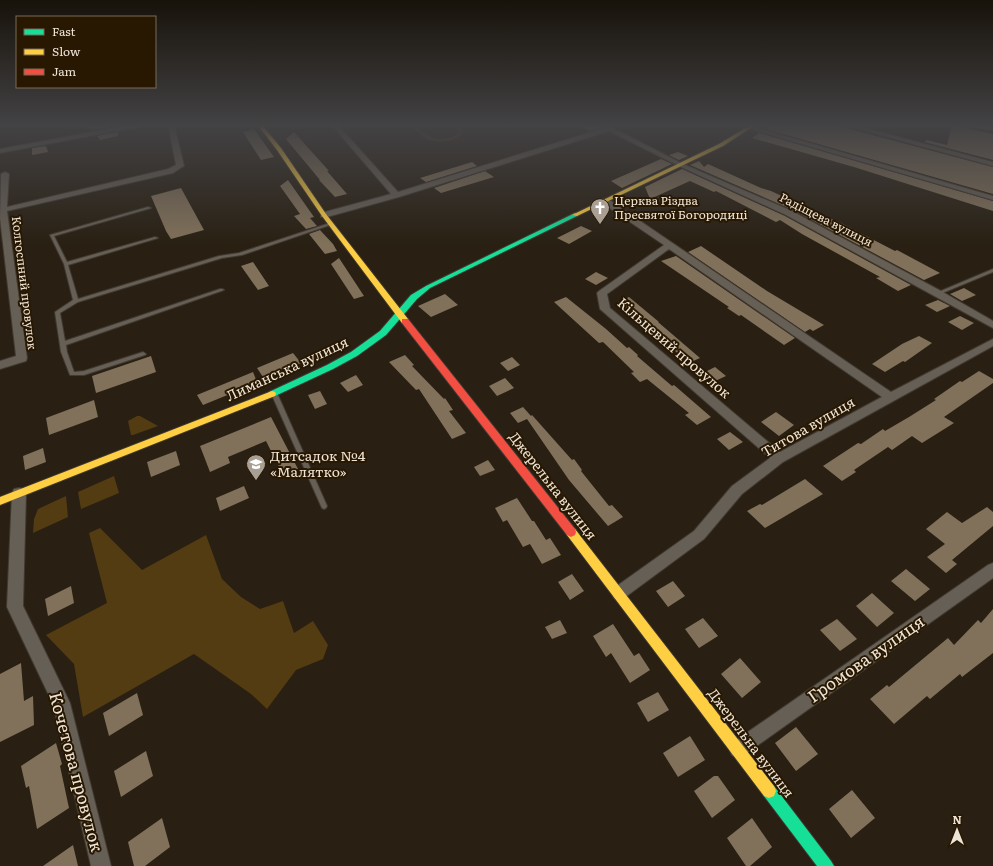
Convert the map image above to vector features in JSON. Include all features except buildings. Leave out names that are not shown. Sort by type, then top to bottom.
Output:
[{"type":"street","name":"Колгоспний провулок","points":[[3,210],[170,171],[180,166],[180,164]]},
{"type":"street","name":"Джерельна вулиця","points":[[290,164],[324,215],[399,314],[619,593],[826,866]]},
{"type":"street","points":[[369,164],[396,195]]},
{"type":"street","points":[[324,215],[396,195],[495,164]]},
{"type":"street","points":[[882,164],[993,198]]},
{"type":"street","name":"Лиманська вулиця","points":[[0,501],[274,393],[354,354],[383,333],[414,297],[428,288],[525,239],[681,165]]},
{"type":"street","name":"Радіщева вулиця","points":[[681,165],[789,213],[938,293],[993,325]]},
{"type":"street","name":"Колгоспний провулок","points":[[0,365],[22,358],[3,210],[5,174]]},
{"type":"street","points":[[605,201],[890,397]]},
{"type":"street","name":"Кільцевий провулок","points":[[670,245],[602,293],[606,309],[779,458]]},
{"type":"street","name":"Титова вулиця","points":[[619,593],[699,534],[737,490],[779,458],[993,342]]},
{"type":"street","name":"Кочетова провулок","points":[[19,494],[16,607],[61,703],[101,866]]},
{"type":"street","name":"Громова вулиця","points":[[738,749],[993,570]]},
{"type":"lane","points":[[76,301],[66,264],[52,235],[150,208]]},
{"type":"lane","points":[[143,354],[84,373],[72,374],[64,352],[57,312],[76,301],[221,257],[240,254],[331,224]]},
{"type":"lane","points":[[66,264],[156,238]]},
{"type":"lane","points":[[938,293],[993,270]]},
{"type":"lane","points":[[63,344],[222,290]]},
{"type":"lane","points":[[274,393],[324,506]]},
{"type":"shaded area","points":[[140,416],[158,426],[131,435],[128,421]]},
{"type":"shaded area","points":[[114,476],[119,493],[81,509],[78,492]]},
{"type":"shaded area","points":[[66,496],[68,517],[33,533],[34,519],[38,509]]},
{"type":"shaded area","points":[[100,528],[142,570],[206,535],[222,579],[241,597],[260,609],[283,601],[294,633],[313,621],[328,645],[323,659],[296,670],[267,709],[251,694],[194,654],[83,717],[74,664],[46,635],[107,603],[89,533]]},
{"type":"traffic: fast","points":[[272,394],[354,354],[383,333],[414,297],[428,287],[575,215]]},
{"type":"traffic: fast","points":[[769,791],[826,866]]},
{"type":"traffic: slow","points":[[290,164],[324,215],[405,321]]},
{"type":"traffic: slow","points":[[575,215],[681,164]]},
{"type":"traffic: slow","points":[[0,501],[272,394]]},
{"type":"traffic: slow","points":[[571,532],[769,791]]},
{"type":"traffic: jam","points":[[405,321],[571,532]]},
{"type":"place","name":"Церква Різдва Пресвятої Богородиці","points":[[600,225]]},
{"type":"place","name":"Дитсадок №4 «Малятко»","points":[[256,481]]}]
